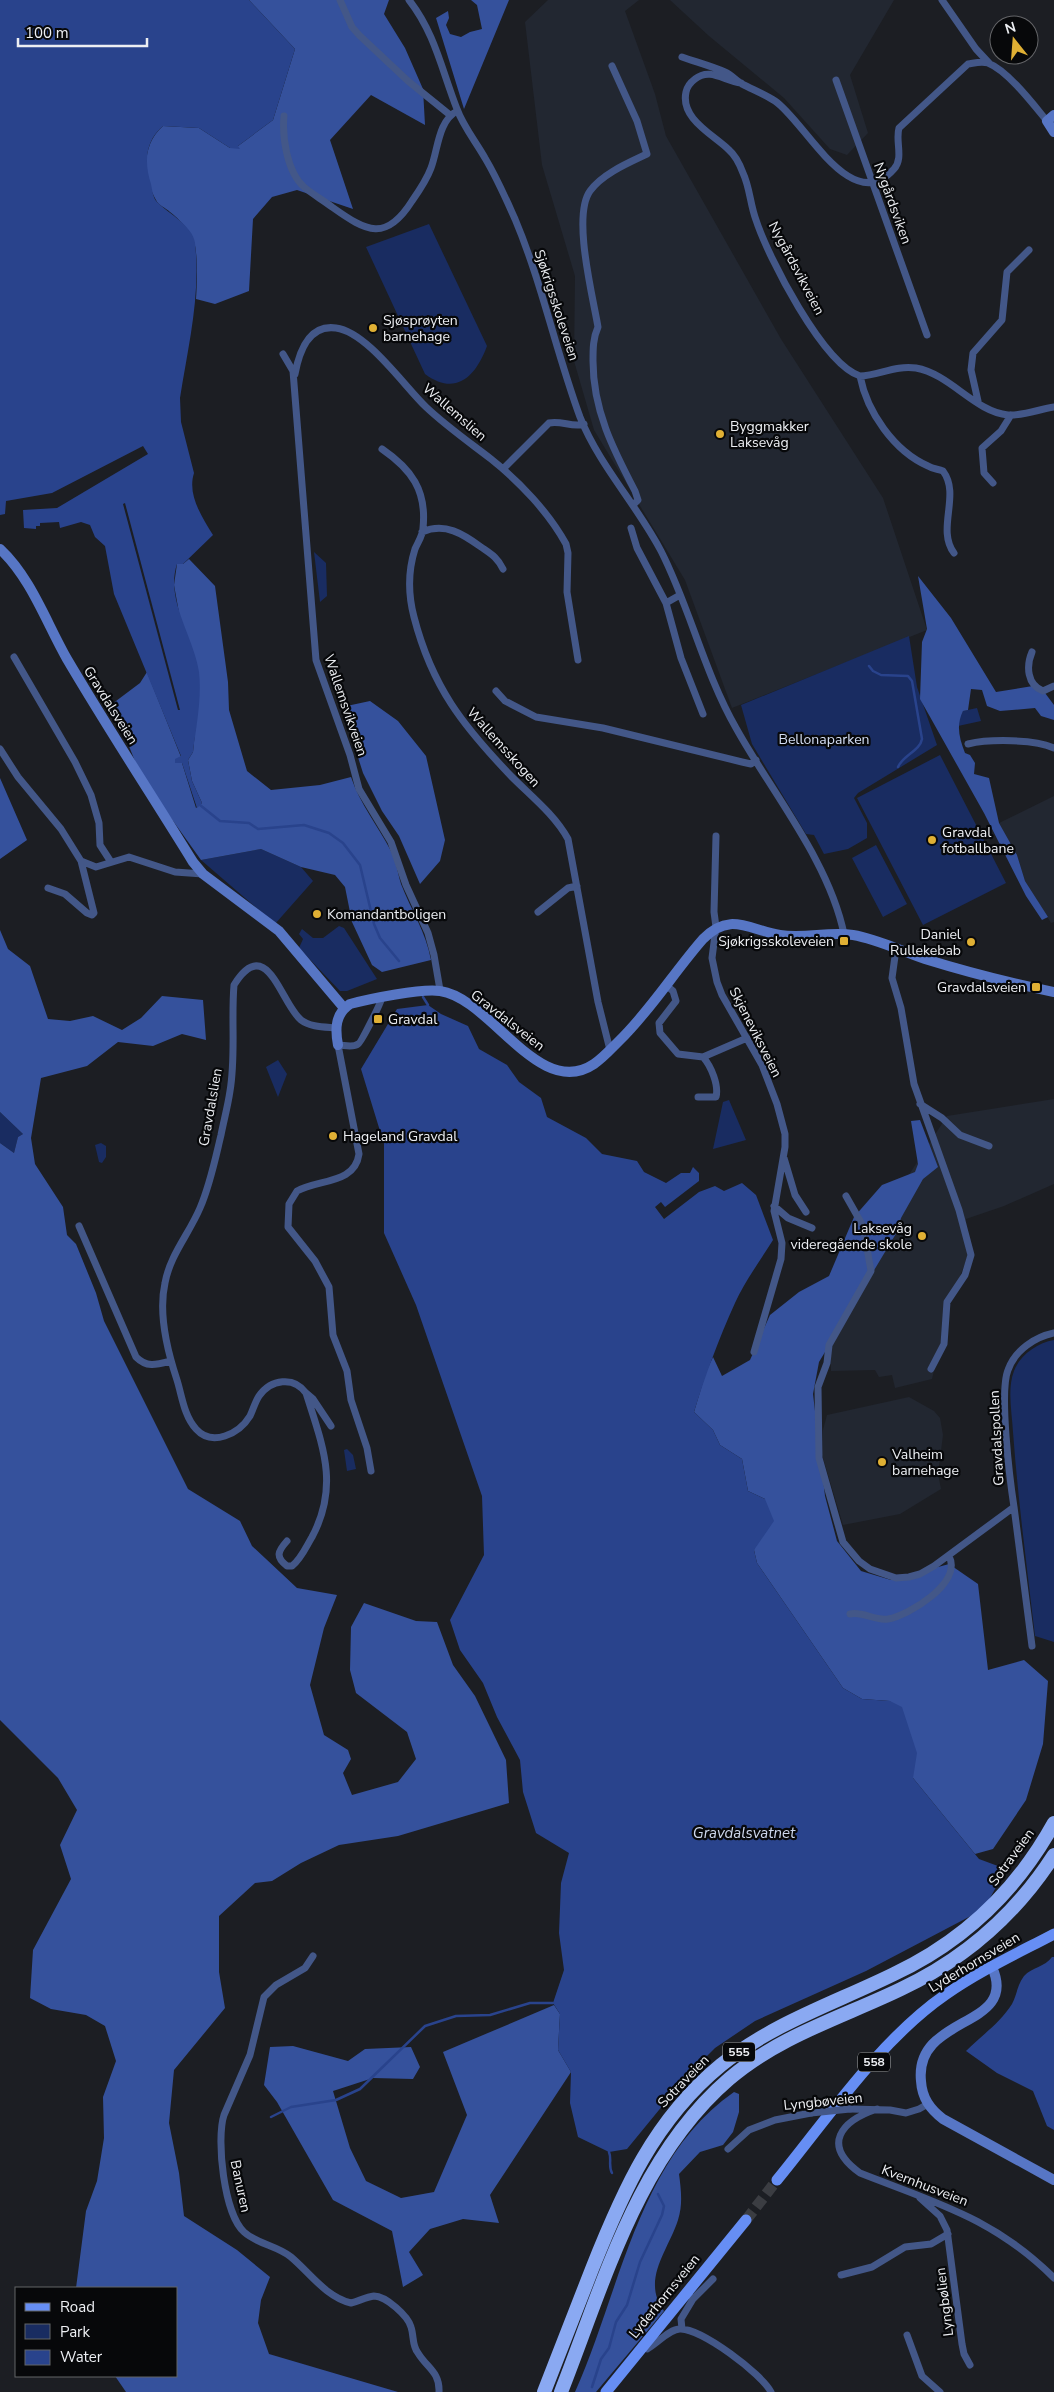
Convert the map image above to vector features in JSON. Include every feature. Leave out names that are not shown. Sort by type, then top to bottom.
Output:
[{"type":"highway","name":"Sotraveien","points":[[544,2392],[630,2180],[654,2137],[675,2111],[721,2065],[748,2046],[803,2015],[903,1970],[931,1954],[969,1928],[1013,1885],[1030,1863],[1054,1822]]},
{"type":"highway","name":"555","points":[[981,1940],[1023,1897],[1054,1855]]},
{"type":"highway","name":"555","points":[[561,2392],[621,2240],[645,2186],[667,2147],[707,2100],[730,2078],[780,2044],[933,1973],[981,1940],[1007,1925],[1054,1873]]},
{"type":"main road","name":"Lyderhornsveien","points":[[777,2180],[856,2082],[900,2032],[944,1995],[1054,1934]]},
{"type":"main road","name":"Lyderhornsveien","points":[[606,2392],[643,2346],[690,2296],[746,2220]]},
{"type":"street","points":[[340,0],[359,36],[408,81],[450,115]]},
{"type":"street","name":"Sjøkrigsskoleveien","points":[[409,0],[429,29],[457,111],[487,161],[516,222],[584,424],[598,452],[662,553],[720,697],[799,831],[837,905],[844,934]]},
{"type":"street","points":[[942,0],[976,49],[989,63]]},
{"type":"street","name":"Nygårdsvikveien","points":[[682,58],[726,73],[774,100],[786,110],[828,160],[840,171],[861,182],[871,182]]},
{"type":"street","points":[[871,182],[887,175],[897,165],[899,158],[896,136],[899,128],[964,67],[979,62],[989,64]]},
{"type":"street","points":[[991,65],[1050,118],[1054,132]]},
{"type":"street","name":"Sjøkrigsskoleveien","points":[[612,66],[637,121],[646,154],[596,184],[588,193],[584,205],[585,252],[598,327],[594,337],[593,371],[597,406],[603,426],[638,500],[633,505]]},
{"type":"street","name":"Nygårdsvikveien","points":[[741,83],[713,74],[699,76],[691,82],[686,91],[688,108],[698,124],[730,151],[743,171],[751,191],[755,219],[793,298],[828,350],[843,366],[860,376]]},
{"type":"street","name":"Nygårdsviken","points":[[836,80],[927,336]]},
{"type":"street","points":[[284,116],[284,133],[292,171],[303,187],[351,220],[370,228],[380,229],[396,223],[416,195],[431,167],[436,145],[450,115],[457,111]]},
{"type":"street","points":[[978,401],[972,381],[971,360],[978,347],[1002,320],[1006,272],[1029,250]]},
{"type":"street","name":"Wallemslien","points":[[294,381],[301,349],[309,337],[328,328],[344,330],[381,356],[426,407],[503,469],[531,498],[566,544],[568,553],[567,592],[578,660]]},
{"type":"street","name":"Wallemsvikveien","points":[[283,354],[292,365],[294,381],[316,660],[350,755],[359,789],[391,842],[406,885],[428,932],[440,990]]},
{"type":"street","points":[[954,553],[947,537],[950,492],[947,478],[943,471],[929,467],[915,458],[887,432],[872,410],[860,376],[895,368],[916,368],[934,374],[997,412],[1011,415],[1054,407]]},
{"type":"street","points":[[993,482],[984,473],[982,448],[1001,431],[1011,415]]},
{"type":"street","points":[[503,469],[549,423],[557,421],[580,426],[584,424]]},
{"type":"street","name":"Wallemsskogen","points":[[382,449],[410,471],[415,480],[422,503],[422,532],[411,564],[410,588],[414,617],[429,661],[451,705],[470,732],[563,830],[570,846],[597,996],[610,1050]]},
{"type":"street","points":[[422,532],[438,528],[456,531],[494,555],[503,569]]},
{"type":"street","points":[[631,528],[637,548],[666,604],[681,658],[703,714]]},
{"type":"street","name":"Gravdalsveien","points":[[0,549],[18,568],[80,682],[193,862],[203,874],[279,932],[344,1008]]},
{"type":"street","points":[[666,604],[680,595]]},
{"type":"street","points":[[1032,652],[1028,666],[1032,683],[1037,689],[1043,691],[1054,686]]},
{"type":"street","points":[[14,657],[75,762],[91,795],[99,823],[100,845],[111,862]]},
{"type":"street","points":[[496,691],[505,701],[536,717],[603,728],[751,764],[756,760]]},
{"type":"street","points":[[968,744],[980,741],[1040,743],[1054,748]]},
{"type":"street","points":[[0,749],[18,777],[61,829],[81,861],[94,913],[92,915],[87,913],[65,894],[48,888]]},
{"type":"street","points":[[716,836],[714,912],[716,927],[725,923],[736,923],[779,935],[844,934],[864,938],[976,974],[1054,992]]},
{"type":"street","points":[[81,861],[96,867],[123,858],[135,858],[175,872],[203,874]]},
{"type":"street","points":[[538,912],[568,888],[577,886]]},
{"type":"street","name":"Gravdalsveien","points":[[440,990],[463,1001],[540,1063],[560,1072],[580,1071],[594,1065],[638,1023],[695,948],[716,927]]},
{"type":"street","name":"Skjeneviksveien","points":[[716,927],[712,958],[717,982],[726,1002],[748,1038],[762,1066],[783,1121],[785,1134],[774,1206],[782,1243],[781,1259],[754,1352]]},
{"type":"street","points":[[896,949],[892,978],[901,1008],[920,1104],[959,1210],[971,1255],[965,1275],[947,1302],[944,1344],[931,1369]]},
{"type":"street","name":"Gravdalslien","points":[[331,1426],[313,1399],[300,1385],[290,1380],[268,1386],[260,1395],[251,1415],[243,1426],[233,1433],[211,1438],[202,1434],[188,1418],[171,1361],[162,1308],[165,1283],[175,1252],[200,1209],[210,1179],[230,1090],[234,984],[240,974],[249,968],[258,966],[268,971],[280,985],[301,1020],[315,1026],[335,1028]]},
{"type":"street","points":[[667,986],[673,991],[676,1001],[659,1023],[660,1033],[678,1054],[703,1057],[748,1038]]},
{"type":"street","points":[[371,1471],[367,1448],[351,1400],[347,1371],[332,1335],[329,1287],[315,1261],[293,1235],[287,1220],[289,1204],[297,1191],[346,1175],[354,1170],[358,1164],[360,1154],[335,1028],[344,1008],[350,1004],[382,997],[440,990]]},
{"type":"street","points":[[338,1045],[353,1046],[359,1044],[382,997]]},
{"type":"street","points":[[698,1097],[713,1098],[717,1095],[712,1074],[703,1057]]},
{"type":"street","points":[[920,1104],[942,1118],[960,1135],[990,1146]]},
{"type":"street","points":[[783,1155],[795,1195],[806,1212]]},
{"type":"street","points":[[846,1196],[862,1226],[871,1271],[831,1339],[828,1348],[827,1364],[818,1387],[819,1458],[839,1531],[844,1542],[858,1561],[882,1575],[896,1578],[920,1574],[949,1556],[1014,1508]]},
{"type":"street","points":[[774,1206],[788,1218],[812,1228]]},
{"type":"street","points":[[79,1226],[136,1357],[144,1364],[154,1366],[171,1361]]},
{"type":"street","name":"Gravdalspollen","points":[[1032,1646],[1014,1508],[1005,1398],[1007,1371],[1017,1354],[1027,1345],[1054,1332]]},
{"type":"street","points":[[287,1541],[278,1551],[278,1556],[287,1566],[292,1566],[306,1548],[318,1526],[324,1509],[326,1460],[306,1393]]},
{"type":"street","points":[[850,1614],[856,1613],[869,1617],[889,1619],[938,1592],[950,1574],[952,1567],[949,1556]]},
{"type":"street","name":"Banuren","points":[[313,1956],[305,1968],[276,1985],[264,1997],[250,2055],[224,2115],[221,2129],[222,2154],[230,2201],[236,2222],[245,2233],[290,2256],[314,2281],[329,2291],[351,2302],[374,2296],[380,2297],[406,2317],[412,2328],[417,2352],[432,2367],[438,2378],[439,2392]]},
{"type":"street","points":[[992,1967],[998,1986],[997,1996],[984,2010],[942,2034],[926,2052],[920,2078],[928,2104],[943,2119],[1054,2180]]},
{"type":"street","name":"Lyngbøveien","points":[[728,2149],[749,2130],[775,2120],[811,2113],[850,2109],[878,2109],[906,2113],[928,2104]]},
{"type":"street","name":"Kvernhusveien","points":[[878,2109],[858,2117],[843,2129],[839,2137],[838,2147],[843,2158],[860,2173],[966,2214],[1000,2232],[1017,2244],[1054,2278]]},
{"type":"street","name":"Lyngbølien","points":[[918,2196],[940,2216],[948,2234],[962,2344],[964,2354],[970,2364]]},
{"type":"street","points":[[841,2275],[872,2267],[905,2247],[931,2244],[948,2234]]},
{"type":"street","points":[[682,2329],[680,2319],[690,2296],[713,2279]]},
{"type":"street","points":[[643,2346],[647,2349],[673,2331],[682,2329],[705,2338],[736,2358],[755,2372],[772,2392]]},
{"type":"street","points":[[907,2335],[922,2376],[940,2392]]},
{"type":"shaded area","points":[[249,0],[389,0],[384,14],[405,48],[423,89],[425,125],[371,95],[330,140],[353,209],[297,190],[272,197],[253,219],[249,291],[215,304],[196,299],[197,262],[194,242],[181,222],[157,202],[148,181],[146,161],[151,142],[163,126],[199,128],[230,148],[238,146],[273,120],[295,49]]},
{"type":"shaded area","points":[[471,0],[509,0],[464,109],[436,18],[448,11],[449,18],[446,25],[450,34],[461,37],[482,29],[477,5]]},
{"type":"shaded area","points":[[548,0],[639,0],[625,11],[655,94],[666,136],[781,339],[883,498],[927,630],[732,708],[685,580],[594,430],[574,361],[575,276],[542,165],[525,22]]},
{"type":"shaded area","points":[[670,0],[894,0],[850,75],[868,133],[847,155],[830,149],[784,98],[709,36]]},
{"type":"shaded area","points":[[189,559],[215,586],[228,682],[229,710],[247,771],[271,790],[320,785],[351,777],[359,796],[393,855],[401,884],[422,931],[431,960],[382,972],[372,965],[352,922],[345,887],[335,875],[301,867],[261,849],[201,860],[141,776],[112,704],[140,683],[147,672],[181,757],[175,763],[182,763],[196,808],[202,803],[192,781],[188,760],[193,752],[197,712],[174,585],[177,564],[183,564]]},
{"type":"shaded area","points":[[918,576],[951,618],[996,692],[1039,685],[1054,705],[1054,720],[1041,716],[1035,708],[1000,711],[987,706],[982,690],[971,689],[968,710],[963,711],[959,726],[965,753],[970,755],[975,763],[974,774],[989,778],[999,823],[1017,855],[1025,881],[1048,917],[1042,920],[1026,896],[984,813],[920,699],[922,642],[927,629]]},
{"type":"shaded area","points":[[370,701],[398,721],[426,756],[445,840],[440,861],[420,884],[399,836],[382,811],[363,773],[342,707]]},
{"type":"shaded area","points":[[0,778],[27,840],[0,859]]},
{"type":"shaded area","points":[[1054,796],[1054,922],[1051,923],[1025,881],[1017,855],[999,823]]},
{"type":"shaded area","points":[[0,930],[8,949],[30,966],[48,1019],[70,1021],[93,1016],[122,1030],[141,1018],[162,996],[203,1000],[206,1040],[182,1034],[153,1046],[118,1042],[87,1066],[41,1078],[31,1138],[35,1164],[63,1207],[67,1235],[76,1244],[96,1293],[104,1321],[188,1489],[240,1521],[252,1546],[297,1588],[337,1595],[324,1628],[310,1685],[324,1735],[348,1750],[351,1759],[343,1773],[352,1795],[398,1782],[416,1759],[407,1732],[356,1693],[350,1670],[351,1627],[364,1603],[416,1621],[437,1622],[453,1665],[475,1696],[506,1760],[509,1803],[398,1836],[339,1845],[301,1863],[272,1881],[255,1883],[219,1916],[219,1972],[225,2008],[174,2070],[169,2123],[179,2173],[184,2216],[237,2250],[270,2277],[261,2300],[258,2323],[269,2354],[398,2392],[126,2392],[116,2377],[178,2377],[178,2287],[76,2287],[86,2211],[97,2181],[104,2138],[103,2097],[116,2061],[105,2026],[86,2015],[51,2009],[30,1998],[33,1950],[71,1879],[60,1845],[77,1810],[58,1778],[0,1720],[0,1143],[14,1153],[18,1137],[23,1134],[0,1112]]},
{"type":"shaded area","name":"Laksevåg videregående skole","points":[[1054,1099],[1054,1184],[1004,1206],[966,1219],[969,1253],[952,1297],[932,1379],[895,1388],[892,1375],[879,1377],[875,1370],[831,1371],[830,1329],[903,1184],[947,1116]]},
{"type":"shaded area","points":[[920,1120],[938,1167],[923,1179],[901,1218],[897,1232],[819,1362],[813,1394],[825,1496],[837,1541],[861,1571],[891,1580],[949,1564],[978,1584],[988,1670],[1024,1660],[1048,1681],[1043,1744],[1026,1800],[993,1849],[975,1854],[913,1778],[890,1701],[862,1699],[843,1688],[757,1563],[754,1550],[765,1499],[748,1491],[742,1459],[720,1445],[713,1430],[694,1412],[706,1372],[713,1357],[722,1376],[750,1360],[770,1315],[799,1292],[829,1276],[854,1217],[882,1185],[915,1172],[918,1164],[911,1121]]},
{"type":"shaded area","name":"Valheim barnehage","points":[[909,1397],[934,1411],[940,1418],[943,1435],[938,1474],[941,1489],[900,1514],[843,1525],[822,1455],[823,1430],[827,1415]]},
{"type":"shaded area","points":[[554,2005],[560,2014],[558,2050],[571,2072],[490,2195],[499,2223],[463,2219],[430,2229],[409,2252],[423,2275],[403,2287],[392,2231],[333,2200],[277,2102],[264,2085],[270,2047],[293,2046],[348,2061],[365,2049],[411,2047],[420,2067],[413,2079],[373,2078],[333,2091],[350,2148],[366,2181],[401,2198],[434,2192],[467,2115],[443,2052]]},
{"type":"shaded area","points":[[734,2092],[739,2094],[739,2112],[733,2132],[723,2145],[700,2152],[679,2174],[680,2214],[674,2232],[663,2254],[656,2277],[655,2288],[664,2311],[596,2392],[575,2392],[591,2353],[635,2229],[653,2190],[675,2153],[701,2120]]},
{"type":"green space","points":[[429,224],[487,346],[471,374],[464,380],[455,383],[446,384],[436,381],[425,374],[366,247]]},
{"type":"green space","points":[[314,552],[326,563],[327,596],[320,602]]},
{"type":"green space","name":"Bellonaparken","points":[[909,636],[917,687],[937,745],[858,793],[854,798],[867,823],[867,838],[848,849],[824,854],[814,835],[806,834],[752,744],[741,705]]},
{"type":"green space","points":[[977,708],[981,721],[958,726],[958,720],[963,711]]},
{"type":"green space","name":"Gravdal fotballbane","points":[[940,755],[1006,883],[923,925],[857,798]]},
{"type":"green space","points":[[876,845],[907,904],[883,917],[852,858]]},
{"type":"green space","points":[[261,849],[301,867],[313,881],[275,924],[201,860]]},
{"type":"green space","points":[[339,926],[344,928],[377,979],[347,991],[340,991],[299,948],[303,939],[299,934],[302,929],[313,938],[323,938]]},
{"type":"green space","points":[[278,1060],[287,1074],[278,1097],[266,1067]]},
{"type":"green space","points":[[729,1100],[746,1140],[713,1149],[723,1102]]},
{"type":"green space","points":[[0,1112],[23,1134],[18,1137],[14,1153],[0,1143]]},
{"type":"green space","points":[[101,1143],[106,1146],[106,1157],[102,1163],[99,1162],[95,1145]]},
{"type":"green space","points":[[1054,1340],[1054,1642],[1035,1636],[1017,1483],[1010,1393],[1014,1371],[1020,1360],[1035,1347]]},
{"type":"green space","points":[[347,1449],[353,1455],[356,1469],[347,1471],[344,1450]]},
{"type":"water","points":[[0,0],[249,0],[295,49],[273,120],[238,146],[240,149],[230,148],[199,128],[163,126],[149,145],[147,160],[147,168],[157,202],[185,225],[195,243],[195,301],[180,398],[181,422],[194,473],[192,489],[194,498],[200,513],[213,535],[183,564],[177,564],[174,578],[177,605],[192,645],[199,672],[200,692],[197,723],[193,752],[188,760],[192,781],[202,803],[197,808],[182,763],[175,763],[175,759],[181,756],[114,594],[105,546],[95,537],[90,525],[81,522],[60,528],[59,522],[40,523],[40,526],[36,526],[36,529],[24,528],[23,510],[57,508],[148,454],[143,446],[52,493],[6,501],[5,514],[0,515]]},
{"type":"water","name":"Gravdalsvatnet","points":[[428,1005],[441,1014],[468,1026],[479,1049],[507,1065],[519,1082],[541,1098],[547,1117],[586,1138],[602,1154],[637,1161],[644,1172],[666,1183],[681,1173],[690,1173],[693,1167],[699,1173],[699,1181],[665,1207],[661,1202],[655,1207],[664,1219],[699,1192],[715,1186],[724,1191],[742,1183],[756,1195],[773,1240],[735,1303],[723,1330],[694,1412],[713,1430],[720,1445],[742,1459],[748,1491],[765,1499],[774,1521],[754,1550],[757,1563],[843,1688],[862,1699],[890,1701],[902,1707],[917,1753],[913,1778],[979,1859],[1006,1869],[984,1909],[866,1971],[755,2021],[715,2048],[686,2077],[627,2149],[609,2152],[578,2137],[570,2103],[571,2072],[558,2050],[560,2014],[553,2003],[564,1970],[559,1933],[561,1883],[569,1853],[536,1833],[523,1792],[520,1760],[497,1717],[483,1683],[460,1650],[450,1620],[484,1555],[482,1496],[416,1305],[384,1233],[384,1144],[361,1069],[397,1009]]},
{"type":"water","points":[[1054,1957],[1054,2130],[1047,2126],[1033,2091],[997,2073],[966,2051],[1007,2011],[1014,2001],[1024,1976],[1046,1963]]},
{"type":"pier","points":[[125,503],[180,710],[178,710],[123,504]]},
{"type":"waterway","points":[[869,666],[873,671],[881,675],[908,676],[912,681],[922,739],[918,747],[898,767]]},
{"type":"waterway","points":[[200,805],[220,821],[249,823],[258,829],[304,825],[329,833],[343,843],[360,865],[374,924],[380,938],[399,961]]},
{"type":"waterway","points":[[423,997],[428,1005]]},
{"type":"waterway","points":[[271,2117],[291,2107],[336,2100],[360,2089],[425,2026],[456,2016],[490,2015],[530,2003],[553,2003]]},
{"type":"waterway","points":[[609,2152],[612,2173]]},
{"type":"waterway","points":[[592,2387],[601,2359],[609,2348],[616,2322],[627,2305],[640,2262],[662,2215],[664,2206],[658,2194]]},
{"type":"tunnel","points":[[746,2220],[777,2180]]},
{"type":"place","name":"Sjøsprøyten barnehage","points":[[373,328]]},
{"type":"place","name":"Byggmakker Laksevåg","points":[[720,434]]},
{"type":"place","name":"Gravdal fotballbane","points":[[932,840]]},
{"type":"place","name":"Komandantboligen","points":[[317,914]]},
{"type":"place","name":"Sjøkrigsskoleveien","points":[[844,941]]},
{"type":"place","name":"Daniel Rullekebab","points":[[971,942]]},
{"type":"place","name":"Gravdalsveien","points":[[1036,987]]},
{"type":"place","name":"Gravdal","points":[[378,1019]]},
{"type":"place","name":"Hageland Gravdal","points":[[333,1136]]},
{"type":"place","name":"Laksevåg videregående skole","points":[[922,1236]]},
{"type":"place","name":"Valheim barnehage","points":[[882,1462]]}]
